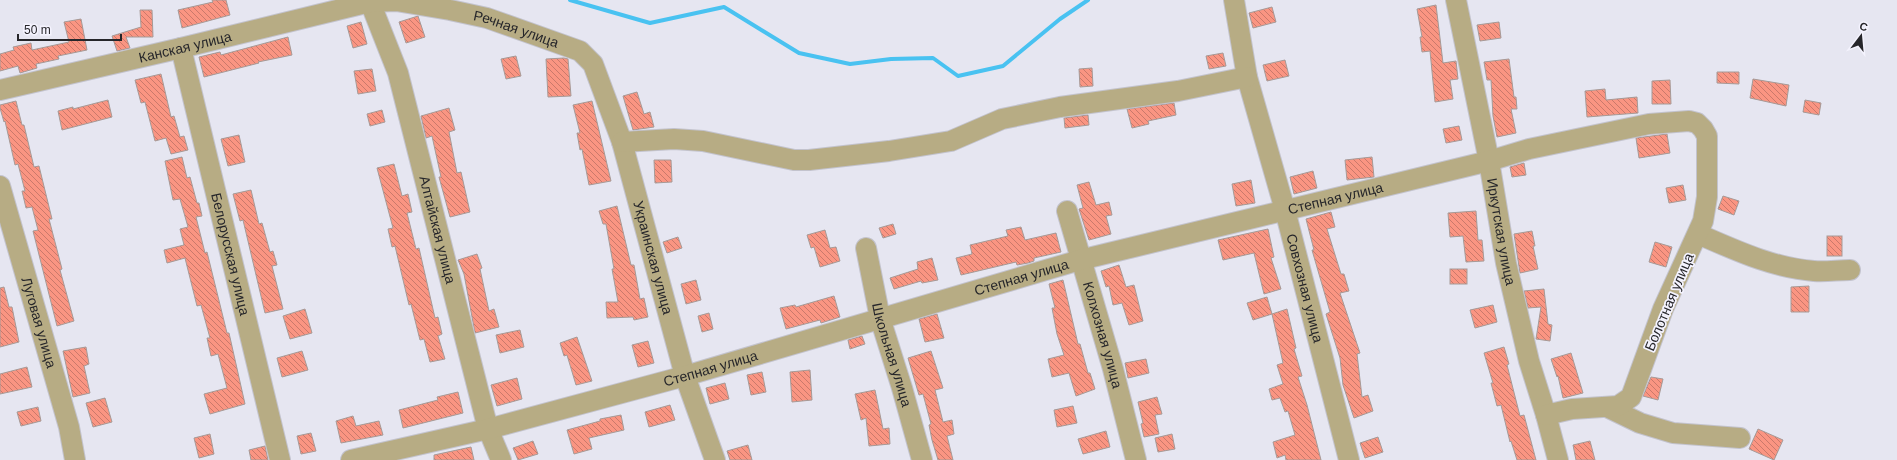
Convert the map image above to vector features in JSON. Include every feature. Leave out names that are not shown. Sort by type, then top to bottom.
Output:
[{"type":"street","name":"Совхозная улица","points":[[1234,0],[1247,77],[1285,210],[1349,460]]},
{"type":"street","name":"Иркутская улица","points":[[1456,0],[1489,160],[1506,263],[1529,361],[1558,460]]},
{"type":"street","name":"Канская улица","points":[[0,90],[370,2]]},
{"type":"street","name":"Речная улица","points":[[370,2],[396,2],[450,10],[487,18],[580,51],[588,58]]},
{"type":"street","name":"Алтайская улица","points":[[370,2],[398,72],[488,429],[501,460]]},
{"type":"street","name":"Белорусская улица","points":[[181,48],[280,460]]},
{"type":"street","name":"Украинская улица","points":[[588,58],[593,64],[622,142],[686,376],[715,460]]},
{"type":"street","points":[[622,142],[691,140],[786,158],[809,160],[889,151],[951,140],[1002,119],[1060,107],[1178,92],[1247,77]]},
{"type":"street","name":"Степная улица","points":[[351,460],[488,429],[686,376],[1080,260],[1529,149],[1649,124],[1680,120],[1697,123]]},
{"type":"street","name":"Болотная улица","points":[[1546,415],[1572,409],[1609,408],[1618,406],[1631,397],[1663,309],[1703,221],[1707,197],[1708,143],[1703,129],[1697,123]]},
{"type":"street","name":"Луговая улица","points":[[0,186],[69,427],[75,460]]},
{"type":"street","name":"Колхозная улица","points":[[1067,211],[1136,460]]},
{"type":"street","points":[[1698,234],[1748,255],[1777,265],[1815,271],[1850,270]]},
{"type":"street","name":"Школьная улица","points":[[866,248],[880,318],[902,388],[922,460]]},
{"type":"street","points":[[1609,408],[1640,423],[1673,433],[1740,438]]},
{"type":"building","points":[[212,0],[226,0],[230,15],[182,28],[178,10],[213,2]]},
{"type":"building","points":[[1436,5],[1443,63],[1456,61],[1458,79],[1450,80],[1453,99],[1435,102],[1430,51],[1422,52],[1420,37],[1422,37],[1417,9]]},
{"type":"building","points":[[1272,7],[1276,22],[1253,28],[1249,13]]},
{"type":"building","points":[[140,10],[152,10],[153,37],[126,37],[130,48],[117,51],[112,36],[141,27]]},
{"type":"building","points":[[418,16],[425,37],[406,43],[399,22]]},
{"type":"building","points":[[81,19],[87,50],[58,56],[59,59],[36,64],[37,68],[20,73],[18,66],[0,71],[0,54],[14,50],[13,47],[31,43],[32,50],[69,42],[64,22]]},
{"type":"building","points":[[361,22],[367,44],[353,48],[347,26]]},
{"type":"building","points":[[1499,22],[1501,38],[1480,41],[1477,25]]},
{"type":"building","points":[[288,37],[292,55],[258,62],[259,63],[204,77],[199,57],[220,52],[221,55]]},
{"type":"building","points":[[1223,53],[1226,66],[1209,69],[1206,56]]},
{"type":"building","points":[[516,56],[521,76],[506,79],[501,59]]},
{"type":"building","points":[[546,59],[568,59],[571,96],[548,97]]},
{"type":"building","points":[[1509,59],[1514,97],[1516,97],[1517,109],[1511,109],[1516,133],[1497,137],[1493,116],[1491,80],[1487,80],[1484,62]]},
{"type":"building","points":[[1285,60],[1289,76],[1267,81],[1263,65]]},
{"type":"building","points":[[1092,68],[1093,86],[1080,87],[1079,69]]},
{"type":"building","points":[[372,69],[376,91],[358,94],[354,71]]},
{"type":"building","points":[[1717,72],[1739,72],[1739,84],[1717,83]]},
{"type":"building","points":[[161,74],[171,117],[174,116],[180,137],[184,136],[188,150],[171,154],[166,138],[155,141],[145,102],[141,103],[135,80]]},
{"type":"building","points":[[1753,79],[1789,85],[1786,106],[1750,98]]},
{"type":"building","points":[[1670,80],[1671,104],[1652,104],[1652,81]]},
{"type":"building","points":[[1605,89],[1606,100],[1637,97],[1638,113],[1587,117],[1585,91]]},
{"type":"building","points":[[637,92],[644,114],[650,112],[654,127],[633,130],[623,96]]},
{"type":"building","points":[[108,100],[112,117],[62,130],[58,111],[73,107],[73,109]]},
{"type":"building","points":[[1805,100],[1821,103],[1819,115],[1803,112]]},
{"type":"building","points":[[16,101],[22,125],[24,125],[34,167],[39,166],[52,219],[49,219],[62,269],[60,270],[74,321],[57,326],[33,231],[38,230],[32,207],[26,208],[22,191],[25,191],[18,164],[15,165],[5,121],[4,122],[0,108],[0,105]]},
{"type":"building","points":[[592,101],[611,181],[589,185],[582,149],[580,150],[577,133],[580,133],[573,105]]},
{"type":"building","points":[[1174,103],[1176,115],[1148,121],[1149,124],[1132,128],[1127,109]]},
{"type":"building","points":[[449,108],[455,130],[449,132],[457,173],[461,172],[470,212],[450,217],[439,177],[441,177],[432,136],[426,138],[421,116]]},
{"type":"building","points":[[382,110],[385,122],[370,126],[367,114]]},
{"type":"building","points":[[1088,115],[1089,125],[1065,128],[1064,118]]},
{"type":"building","points":[[1459,126],[1462,140],[1446,143],[1443,129]]},
{"type":"building","points":[[1667,134],[1670,153],[1639,158],[1636,138]]},
{"type":"building","points":[[239,135],[245,162],[228,166],[221,139]]},
{"type":"building","points":[[182,157],[187,178],[190,177],[197,203],[199,203],[202,216],[196,217],[205,253],[207,252],[227,333],[229,333],[245,404],[210,414],[204,394],[227,388],[218,354],[211,356],[207,338],[210,338],[201,305],[197,306],[185,258],[167,263],[164,250],[184,245],[180,229],[188,227],[180,199],[173,200],[165,161]]},
{"type":"building","points":[[1372,157],[1374,177],[1347,180],[1345,160]]},
{"type":"building","points":[[654,160],[671,160],[672,182],[655,183]]},
{"type":"building","points":[[1524,163],[1526,175],[1512,177],[1510,167]]},
{"type":"building","points":[[394,164],[402,196],[408,194],[412,212],[407,213],[416,249],[419,248],[435,318],[438,317],[442,334],[438,336],[445,359],[430,362],[424,339],[420,340],[411,304],[409,305],[395,246],[392,247],[388,229],[393,228],[377,168]]},
{"type":"building","points":[[1313,171],[1317,188],[1294,194],[1290,177]]},
{"type":"building","points":[[1251,180],[1255,203],[1236,206],[1232,184]]},
{"type":"building","points":[[1089,182],[1096,205],[1109,202],[1112,215],[1106,216],[1111,234],[1089,240],[1079,209],[1083,208],[1077,185]]},
{"type":"building","points":[[1683,185],[1686,200],[1669,203],[1666,188]]},
{"type":"building","points":[[251,190],[259,224],[262,223],[270,252],[273,251],[277,265],[272,266],[283,309],[265,313],[243,220],[240,221],[233,194]]},
{"type":"building","points":[[1723,196],[1739,201],[1734,215],[1718,209]]},
{"type":"building","points":[[617,206],[631,265],[634,265],[640,299],[644,298],[648,317],[634,320],[633,317],[607,318],[606,302],[618,302],[606,224],[603,224],[599,211]]},
{"type":"building","points":[[1476,211],[1478,240],[1482,240],[1484,261],[1466,262],[1463,236],[1450,237],[1448,213]]},
{"type":"building","points":[[1331,212],[1335,227],[1327,229],[1341,274],[1344,274],[1349,291],[1340,293],[1360,353],[1357,354],[1362,397],[1368,395],[1373,411],[1354,418],[1343,385],[1340,358],[1326,314],[1330,312],[1312,250],[1314,250],[1306,219]]},
{"type":"building","points":[[893,224],[896,234],[883,238],[879,228]]},
{"type":"building","points":[[1021,227],[1025,240],[1056,233],[1061,252],[1034,258],[1034,261],[1028,263],[1017,265],[1016,262],[961,275],[956,258],[972,254],[970,245],[1008,236],[1006,230]]},
{"type":"building","points":[[1268,229],[1274,257],[1271,258],[1281,289],[1264,294],[1254,253],[1223,260],[1218,240]]},
{"type":"building","points":[[825,230],[830,248],[836,247],[840,261],[820,267],[814,247],[811,248],[807,235]]},
{"type":"building","points":[[1532,231],[1535,246],[1533,246],[1538,269],[1520,273],[1514,234]]},
{"type":"building","points":[[1827,236],[1842,236],[1842,256],[1827,256]]},
{"type":"building","points":[[678,237],[682,248],[667,253],[663,242]]},
{"type":"building","points":[[1655,242],[1672,247],[1666,267],[1649,262]]},
{"type":"building","points":[[477,254],[482,268],[480,269],[489,311],[494,309],[499,327],[475,333],[464,274],[458,260]]},
{"type":"building","points":[[932,258],[938,280],[922,283],[921,281],[894,289],[890,278],[918,269],[917,262]]},
{"type":"building","points":[[1119,265],[1126,287],[1134,285],[1143,321],[1129,325],[1122,303],[1113,305],[1109,286],[1106,287],[1101,271]]},
{"type":"building","points":[[1450,269],[1467,269],[1467,284],[1450,284]]},
{"type":"building","points":[[696,280],[701,300],[686,304],[681,284]]},
{"type":"building","points":[[1063,280],[1078,344],[1080,344],[1088,373],[1090,373],[1095,389],[1076,396],[1069,373],[1052,377],[1048,359],[1064,355],[1057,334],[1052,308],[1055,308],[1049,284]]},
{"type":"building","points":[[1809,286],[1809,312],[1791,312],[1791,287]]},
{"type":"building","points":[[4,287],[9,307],[12,307],[19,342],[0,347],[0,288]]},
{"type":"building","points":[[1544,289],[1548,324],[1552,325],[1550,341],[1536,339],[1541,307],[1528,308],[1524,291]]},
{"type":"building","points":[[834,296],[840,317],[821,323],[820,320],[786,329],[780,308],[795,305],[796,307]]},
{"type":"building","points":[[1267,297],[1272,314],[1253,320],[1247,303]]},
{"type":"building","points":[[1493,305],[1497,322],[1475,328],[1470,310]]},
{"type":"building","points":[[305,309],[312,333],[290,339],[283,316]]},
{"type":"building","points":[[1287,309],[1296,348],[1294,349],[1302,376],[1298,377],[1321,460],[1286,460],[1285,455],[1277,458],[1273,442],[1295,435],[1288,411],[1285,412],[1280,398],[1272,400],[1269,389],[1283,384],[1277,365],[1283,363],[1272,314]]},
{"type":"building","points":[[709,313],[713,329],[702,332],[698,316]]},
{"type":"building","points":[[937,314],[944,338],[925,342],[919,319]]},
{"type":"building","points":[[520,330],[524,347],[500,353],[496,335]]},
{"type":"building","points":[[862,336],[865,344],[850,349],[848,340]]},
{"type":"building","points":[[577,337],[592,381],[576,385],[567,355],[564,356],[560,343]]},
{"type":"building","points":[[648,341],[654,363],[638,367],[632,345]]},
{"type":"building","points":[[86,347],[89,364],[84,366],[90,393],[73,397],[63,351]]},
{"type":"building","points":[[1504,347],[1520,416],[1524,415],[1536,460],[1517,460],[1511,441],[1510,442],[1501,405],[1497,406],[1491,383],[1493,383],[1484,353]]},
{"type":"building","points":[[302,351],[308,370],[282,377],[277,358]]},
{"type":"building","points":[[931,351],[943,388],[935,390],[943,422],[952,420],[954,434],[947,436],[953,460],[938,460],[932,440],[929,425],[931,424],[923,394],[919,395],[908,358]]},
{"type":"building","points":[[1571,353],[1583,393],[1563,398],[1558,376],[1557,377],[1551,359]]},
{"type":"building","points":[[1146,359],[1149,373],[1128,378],[1125,363]]},
{"type":"building","points":[[27,367],[32,387],[0,394],[0,374]]},
{"type":"building","points":[[810,370],[812,400],[792,402],[790,372]]},
{"type":"building","points":[[762,372],[766,392],[751,395],[747,375]]},
{"type":"building","points":[[1651,377],[1663,379],[1658,400],[1643,396]]},
{"type":"building","points":[[517,378],[522,399],[497,406],[491,385]]},
{"type":"building","points":[[725,383],[729,399],[710,404],[706,388]]},
{"type":"building","points":[[875,390],[883,429],[889,428],[890,444],[869,446],[866,418],[861,420],[855,394]]},
{"type":"building","points":[[458,392],[463,413],[403,428],[399,410],[438,400],[437,397]]},
{"type":"building","points":[[1157,397],[1162,414],[1155,415],[1159,434],[1144,437],[1141,424],[1143,423],[1138,402]]},
{"type":"building","points":[[105,398],[112,422],[93,427],[86,403]]},
{"type":"building","points":[[670,405],[675,420],[649,427],[645,412]]},
{"type":"building","points":[[1073,406],[1077,423],[1057,427],[1054,410]]},
{"type":"building","points":[[38,407],[41,421],[21,426],[17,412]]},
{"type":"building","points":[[621,415],[624,430],[589,438],[592,449],[574,454],[567,430],[600,421],[600,419]]},
{"type":"building","points":[[353,416],[356,426],[379,421],[383,435],[341,443],[336,421]]},
{"type":"building","points":[[1758,429],[1783,440],[1774,460],[1749,449]]},
{"type":"building","points":[[1106,431],[1110,447],[1083,454],[1078,439]]},
{"type":"building","points":[[311,433],[316,451],[301,454],[297,436]]},
{"type":"building","points":[[210,434],[214,454],[199,458],[194,438]]},
{"type":"building","points":[[1172,434],[1175,449],[1158,452],[1155,438]]},
{"type":"building","points":[[1378,437],[1383,452],[1365,458],[1360,443]]},
{"type":"building","points":[[533,441],[538,454],[518,460],[513,448]]},
{"type":"building","points":[[1590,441],[1595,460],[1576,460],[1573,445]]},
{"type":"building","points":[[748,445],[752,460],[730,460],[727,451]]},
{"type":"building","points":[[265,446],[268,460],[251,460],[249,450]]},
{"type":"building","points":[[471,447],[474,460],[434,460],[434,455]]},
{"type":"waterway","points":[[570,0],[650,23],[724,7],[799,53],[850,64],[891,59],[933,58],[958,76],[1003,66],[1060,19],[1088,0]]}]
